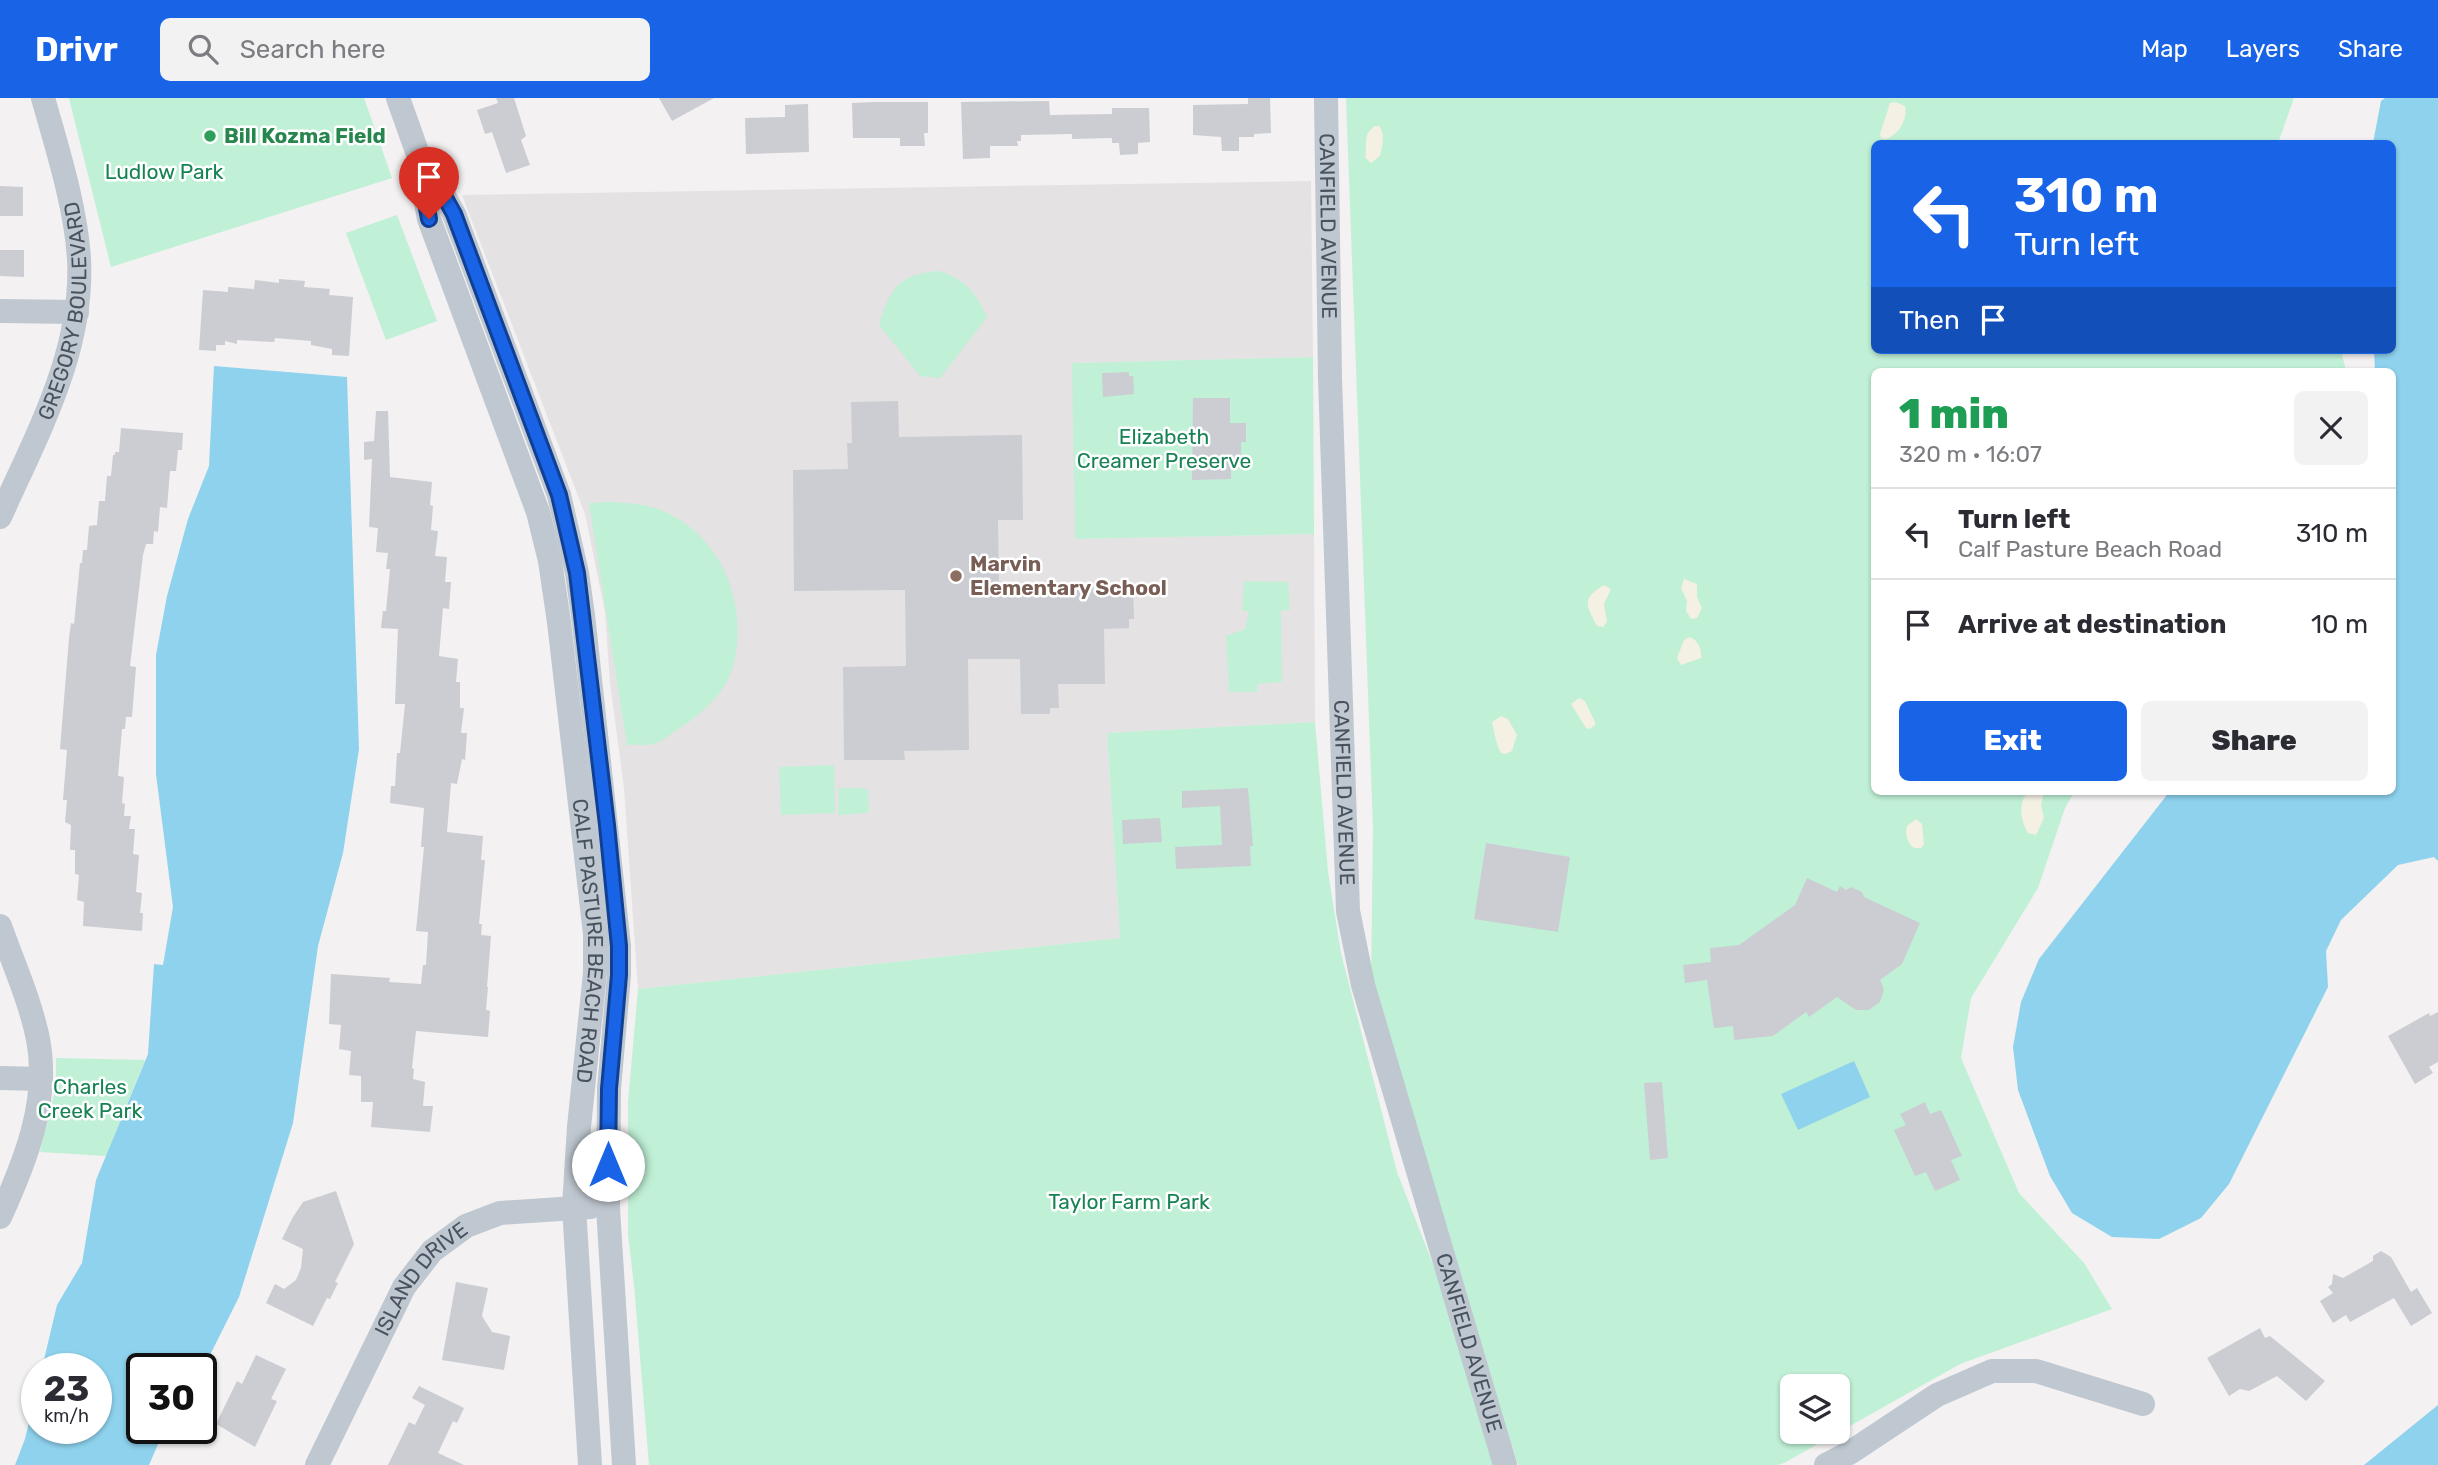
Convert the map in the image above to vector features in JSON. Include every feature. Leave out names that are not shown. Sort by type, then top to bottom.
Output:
[{"type":"street","name":"GREGORY BOULEVARD","points":[[0,517],[65,365],[77,312],[79,259],[69,200],[43,98]]},
{"type":"street","name":"CALF PASTURE BEACH ROAD","points":[[398,98],[426,177],[424,192],[429,219],[534,503],[550,561],[559,622],[595,934],[595,974],[579,1127],[574,1207],[590,1465]]},
{"type":"street","name":"CANFIELD AVENUE","points":[[1326,98],[1330,378],[1348,911],[1363,985],[1505,1465]]},
{"type":"street","name":"CALF PASTURE BEACH ROAD","points":[[426,177],[439,187],[454,214],[559,495],[577,573],[619,946],[608,1100],[608,1208],[624,1465]]},
{"type":"street","points":[[0,311],[77,312]]},
{"type":"street","points":[[534,503],[559,495]]},
{"type":"street","points":[[0,926],[38,1040],[41,1079],[36,1116],[24,1164],[0,1217]]},
{"type":"street","points":[[0,1078],[41,1079]]},
{"type":"street","name":"ISLAND DRIVE","points":[[317,1465],[404,1287],[432,1251],[466,1226],[500,1213],[574,1207],[608,1208]]},
{"type":"street","points":[[1826,1465],[1851,1452],[1937,1395],[1992,1371],[2036,1371],[2143,1404]]},
{"type":"shaded area","name":"Marvin Elementary School","points":[[1311,181],[1313,357],[1073,363],[1076,539],[1314,534],[1315,722],[1107,733],[1120,938],[638,989],[624,788],[610,683],[605,612],[585,514],[462,195]]},
{"type":"green space","name":"Ludlow Park","points":[[69,98],[364,98],[392,178],[111,267]]},
{"type":"green space","points":[[1346,98],[2294,98],[2279,140],[1871,140],[1871,354],[2342,354],[2345,368],[1871,368],[1871,795],[2073,795],[2065,808],[2038,888],[1971,998],[1961,1058],[2019,1193],[2084,1263],[2112,1309],[1960,1364],[1850,1426],[1850,1374],[1780,1374],[1780,1444],[1818,1444],[1777,1465],[1518,1465],[1416,1150],[1371,982],[1373,829]]},
{"type":"green space","points":[[397,215],[437,321],[386,340],[346,233]]},
{"type":"green space","points":[[940,271],[969,288],[987,317],[940,378],[920,376],[879,325],[887,302],[898,285],[915,275]]},
{"type":"green space","name":"Elizabeth Creamer Preserve","points":[[1313,357],[1314,534],[1075,539],[1072,363]]},
{"type":"green space","points":[[589,503],[644,505],[663,511],[684,522],[701,537],[726,574],[737,617],[734,663],[720,691],[706,708],[661,741],[651,745],[627,745]]},
{"type":"green space","points":[[1244,581],[1288,582],[1290,610],[1281,610],[1282,682],[1257,684],[1257,692],[1229,692],[1226,636],[1245,629],[1249,611],[1242,611]]},
{"type":"green space","name":"Taylor Farm Park","points":[[1315,722],[1328,872],[1341,953],[1397,1172],[1511,1465],[649,1465],[628,1235],[628,1102],[638,989],[1120,938],[1107,733]]},
{"type":"green space","points":[[834,765],[835,813],[781,815],[779,767]]},
{"type":"green space","points":[[839,788],[864,788],[868,791],[867,813],[838,815]]},
{"type":"green space","name":"Charles Creek Park","points":[[56,1058],[145,1060],[106,1156],[40,1152],[56,1086]]},
{"type":"sand","points":[[1890,103],[1905,106],[1903,122],[1894,135],[1881,138]]},
{"type":"sand","points":[[1375,126],[1381,129],[1383,141],[1380,156],[1371,163],[1365,157],[1366,140],[1368,133]]},
{"type":"sand","points":[[1684,579],[1697,584],[1697,597],[1702,608],[1697,618],[1691,619],[1686,611],[1687,601],[1681,588]]},
{"type":"sand","points":[[1604,585],[1611,589],[1604,604],[1607,622],[1603,627],[1597,626],[1588,602],[1592,594]]},
{"type":"sand","points":[[1690,637],[1699,646],[1701,658],[1681,665],[1677,658],[1684,640]]},
{"type":"sand","points":[[1579,698],[1585,701],[1595,722],[1590,729],[1586,728],[1571,704]]},
{"type":"sand","points":[[1501,716],[1508,719],[1517,735],[1512,751],[1505,754],[1501,753],[1492,722]]},
{"type":"sand","points":[[2026,795],[2043,795],[2041,805],[2044,818],[2036,835],[2028,833],[2023,823],[2023,801]]},
{"type":"sand","points":[[1916,819],[1922,824],[1924,844],[1921,848],[1914,848],[1906,835],[1907,826]]},
{"type":"water","points":[[2385,98],[2438,98],[2438,861],[2434,857],[2398,865],[2341,920],[2326,951],[2328,987],[2229,1184],[2201,1218],[2159,1239],[2112,1237],[2072,1213],[2050,1176],[2018,1090],[2013,1047],[2021,1002],[2039,959],[2167,795],[2396,795],[2396,368],[2375,368],[2374,354],[2396,354],[2396,140],[2374,140],[2381,101]]},
{"type":"water","points":[[214,366],[347,377],[359,749],[343,853],[318,946],[293,1123],[239,1297],[211,1353],[126,1353],[126,1444],[158,1444],[149,1465],[15,1465],[23,1444],[112,1444],[112,1353],[46,1353],[57,1305],[82,1263],[96,1180],[148,1054],[154,964],[163,965],[173,907],[156,774],[156,655],[167,596],[188,519],[209,466]]},
{"type":"water","points":[[1854,1061],[1870,1097],[1798,1130],[1781,1094]]},
{"type":"water","points":[[2438,1405],[2438,1465],[2364,1465]]},
{"type":"building","points":[[496,98],[514,98],[526,136],[521,140],[530,165],[506,173],[492,132],[485,134],[477,110],[498,103]]},
{"type":"building","points":[[659,98],[714,98],[672,121]]},
{"type":"building","points":[[1248,98],[1270,98],[1271,133],[1239,137],[1239,151],[1222,151],[1221,137],[1193,135],[1193,105],[1248,104]]},
{"type":"building","points":[[1049,101],[1050,115],[1112,114],[1112,108],[1149,108],[1150,142],[1138,143],[1138,154],[1120,155],[1119,143],[1112,143],[1112,138],[1072,139],[1072,134],[1021,135],[1021,141],[1017,141],[1018,146],[990,146],[990,158],[963,159],[961,102]]},
{"type":"building","points":[[928,102],[928,133],[924,133],[925,146],[900,146],[900,138],[853,138],[852,103]]},
{"type":"building","points":[[808,104],[809,152],[746,154],[745,118],[785,117],[785,105]]},
{"type":"building","points":[[0,186],[23,187],[23,216],[0,216]]},
{"type":"building","points":[[0,250],[24,250],[24,277],[0,276]]},
{"type":"building","points":[[279,279],[305,281],[304,287],[330,289],[329,295],[353,297],[349,356],[332,355],[332,349],[311,345],[311,341],[275,338],[274,342],[237,340],[237,344],[225,341],[225,345],[216,345],[216,351],[199,350],[203,290],[228,292],[228,287],[254,289],[255,280],[279,283]]},
{"type":"building","points":[[1129,372],[1129,376],[1133,376],[1134,394],[1103,397],[1102,373]]},
{"type":"building","points":[[1193,398],[1230,398],[1230,423],[1246,423],[1246,442],[1241,442],[1241,458],[1231,460],[1231,479],[1192,480]]},
{"type":"building","points":[[898,401],[899,437],[1022,435],[1023,520],[998,520],[999,590],[1133,588],[1134,619],[1129,619],[1129,628],[1104,629],[1105,684],[1058,684],[1059,708],[1050,708],[1050,714],[1021,714],[1020,659],[968,659],[969,750],[904,751],[905,760],[844,760],[843,667],[906,666],[905,590],[794,591],[793,470],[848,469],[847,443],[852,443],[851,402]]},
{"type":"building","points":[[376,411],[388,411],[390,477],[432,482],[431,530],[438,531],[435,556],[447,557],[445,582],[451,582],[449,609],[443,608],[439,656],[458,659],[456,682],[460,682],[460,708],[464,708],[461,733],[467,733],[465,760],[462,759],[457,784],[451,783],[447,832],[483,836],[481,860],[485,860],[479,924],[482,924],[481,935],[491,936],[486,1010],[490,1011],[488,1037],[416,1031],[413,1079],[425,1082],[423,1106],[433,1106],[430,1132],[371,1127],[373,1102],[361,1102],[361,1076],[349,1075],[351,1051],[339,1049],[341,1025],[329,1024],[331,974],[390,978],[389,982],[421,984],[423,965],[426,965],[428,932],[416,931],[424,847],[421,847],[424,808],[390,803],[391,786],[395,786],[397,753],[400,753],[405,704],[395,704],[398,629],[381,628],[383,611],[386,611],[390,569],[386,569],[388,553],[376,552],[378,528],[369,527],[372,459],[364,460],[364,442],[374,441]]},
{"type":"building","points":[[121,428],[183,433],[176,471],[170,471],[167,508],[160,507],[158,532],[154,531],[153,544],[146,544],[143,555],[130,666],[136,667],[132,717],[126,717],[125,729],[122,729],[118,776],[124,777],[124,816],[131,816],[129,829],[135,829],[133,854],[139,855],[136,892],[142,893],[142,931],[83,926],[84,902],[77,900],[79,875],[75,874],[75,850],[70,850],[71,825],[65,822],[67,800],[63,800],[67,750],[60,749],[69,638],[71,623],[74,624],[80,563],[83,550],[87,550],[89,526],[97,525],[99,501],[105,501],[107,476],[111,476],[113,455],[119,452]]},
{"type":"building","points":[[1248,788],[1253,846],[1250,846],[1251,866],[1176,869],[1175,847],[1222,845],[1220,806],[1182,808],[1182,791]]},
{"type":"building","points":[[1160,818],[1162,842],[1123,844],[1122,820]]},
{"type":"building","points":[[1486,843],[1570,857],[1558,932],[1474,919]]},
{"type":"building","points":[[1807,878],[1837,892],[1840,886],[1846,890],[1851,887],[1862,892],[1864,897],[1920,923],[1902,964],[1880,980],[1884,990],[1880,1002],[1869,1010],[1856,1010],[1837,997],[1809,1017],[1806,1012],[1773,1036],[1734,1040],[1733,1026],[1714,1028],[1707,980],[1685,983],[1683,965],[1711,962],[1710,948],[1739,945],[1795,905]]},
{"type":"building","points":[[2438,1012],[2438,1062],[2429,1067],[2433,1073],[2415,1084],[2388,1036],[2429,1013],[2430,1016]]},
{"type":"building","points":[[1662,1082],[1668,1158],[1650,1160],[1644,1083]]},
{"type":"building","points":[[1925,1102],[1930,1114],[1941,1110],[1962,1156],[1951,1160],[1960,1180],[1935,1191],[1926,1172],[1915,1176],[1894,1130],[1906,1125],[1900,1114]]},
{"type":"building","points":[[336,1191],[354,1244],[335,1282],[338,1283],[330,1299],[327,1298],[313,1326],[266,1303],[275,1284],[284,1289],[296,1280],[301,1268],[303,1249],[282,1239],[293,1217],[303,1202]]},
{"type":"building","points":[[2381,1251],[2391,1257],[2411,1292],[2417,1288],[2432,1313],[2411,1326],[2394,1298],[2350,1322],[2346,1315],[2333,1323],[2320,1301],[2333,1293],[2328,1287],[2332,1284],[2333,1274],[2343,1278],[2373,1261],[2373,1256]]},
{"type":"building","points":[[456,1282],[488,1288],[482,1316],[492,1332],[510,1336],[504,1370],[442,1360]]},
{"type":"building","points":[[2260,1328],[2265,1338],[2270,1336],[2325,1381],[2306,1401],[2277,1376],[2249,1391],[2240,1389],[2229,1396],[2207,1358]]},
{"type":"building","points":[[256,1355],[286,1369],[271,1399],[277,1401],[255,1447],[217,1425],[237,1381],[242,1384]]},
{"type":"building","points":[[419,1386],[464,1408],[457,1423],[453,1421],[438,1453],[464,1465],[388,1465],[409,1422],[415,1425],[425,1405],[412,1398]]},
{"type":"place","name":"Bill Kozma Field","points":[[210,136]]},
{"type":"place","name":"Marvin Elementary School","points":[[956,576]]},
{"type":"route","points":[[429,219],[424,192],[426,177],[439,187],[454,214],[541,453],[559,495],[577,573],[619,946],[609,1089],[608,1165]]}]
